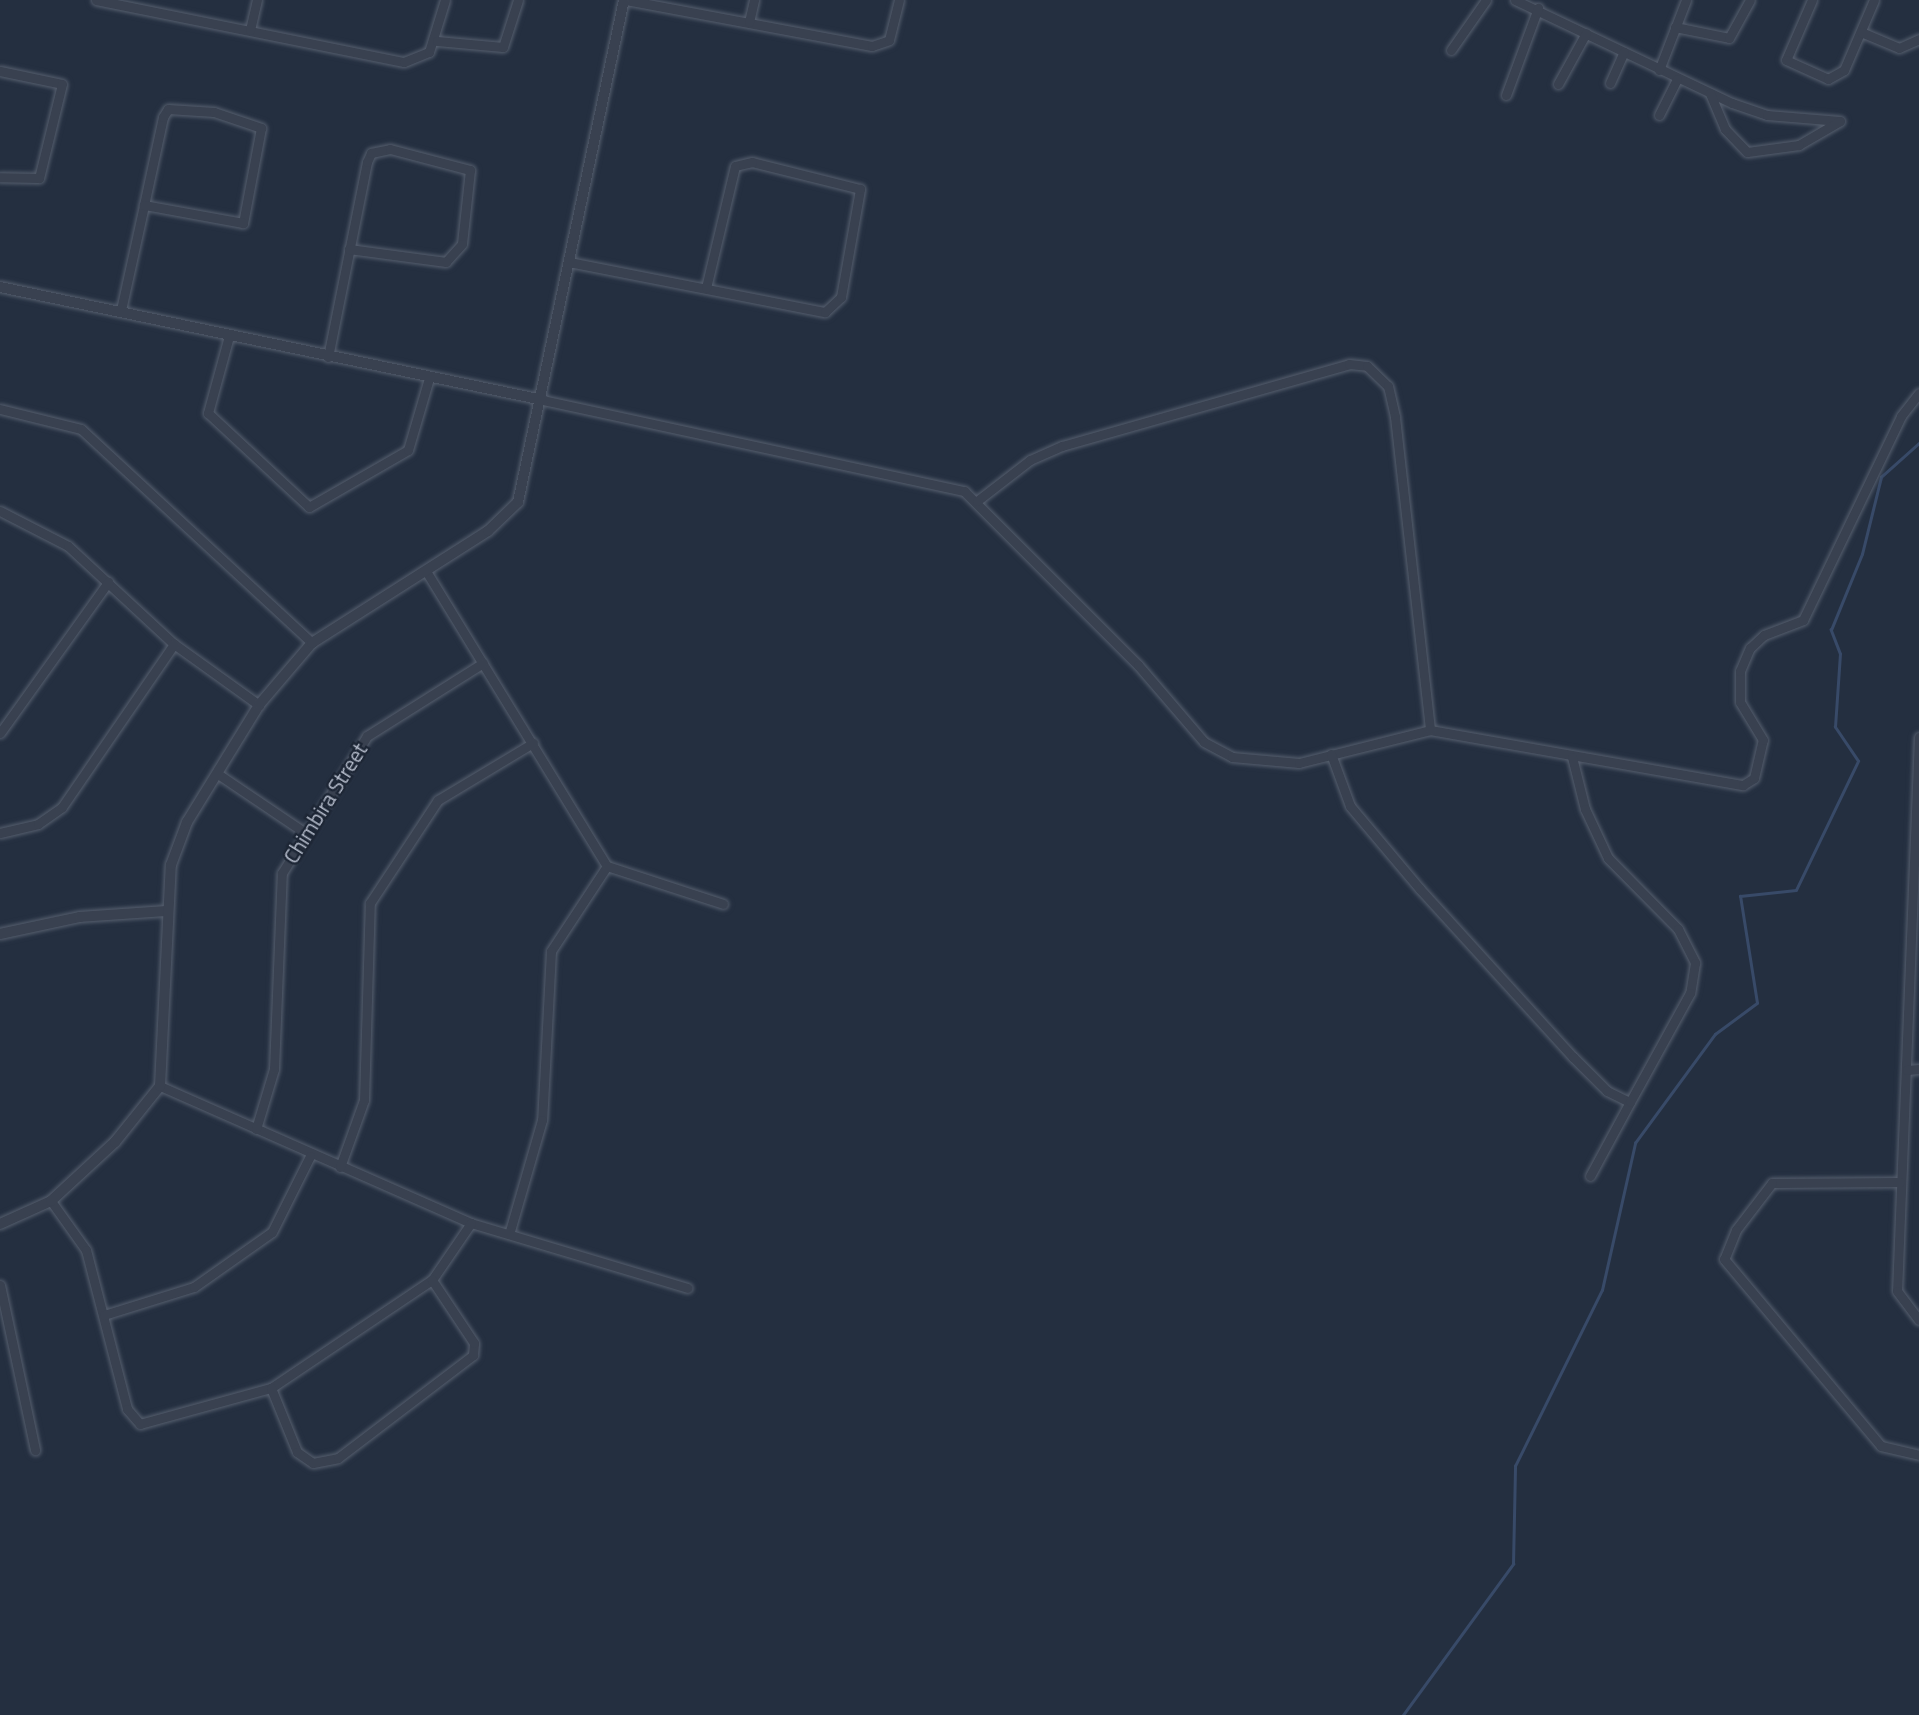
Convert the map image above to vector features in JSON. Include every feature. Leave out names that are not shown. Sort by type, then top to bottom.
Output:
[{"type":"street","points":[[96,0],[404,62],[420,60],[437,41],[445,0]]},
{"type":"street","points":[[250,30],[257,0]]},
{"type":"street","points":[[437,41],[503,47],[518,0]]},
{"type":"street","points":[[0,1224],[51,1201],[115,1142],[160,1086],[165,911],[177,843],[259,705],[312,643],[511,513],[526,481],[625,0],[882,45],[899,0]]},
{"type":"street","points":[[749,22],[754,0]]},
{"type":"street","points":[[1451,50],[1486,0]]},
{"type":"street","points":[[1515,0],[1538,8],[1677,79],[1767,115],[1840,121],[1799,145],[1747,152],[1725,129],[1710,93]]},
{"type":"street","points":[[1659,70],[1686,0]]},
{"type":"street","points":[[1675,27],[1730,38],[1750,0]]},
{"type":"street","points":[[1812,0],[1786,60],[1835,78],[1861,32],[1874,0]]},
{"type":"street","points":[[1506,94],[1538,8]]},
{"type":"street","points":[[1861,32],[1899,48],[1919,39]]},
{"type":"street","points":[[1558,84],[1586,33]]},
{"type":"street","points":[[1610,83],[1624,52]]},
{"type":"street","points":[[0,71],[62,84],[39,178],[0,177]]},
{"type":"street","points":[[1659,115],[1677,79]]},
{"type":"street","points":[[121,310],[144,205],[169,109],[214,112],[261,128],[261,151],[243,223],[144,205]]},
{"type":"street","points":[[328,357],[349,249],[370,153],[390,149],[470,170],[462,244],[446,262],[349,249]]},
{"type":"street","points":[[569,262],[815,311],[833,309],[844,283],[860,189],[752,162],[735,166],[706,288]]},
{"type":"street","points":[[0,287],[121,310],[328,357],[947,484],[977,501],[1138,665],[1204,742],[1268,765],[1331,754],[1430,730],[1743,785],[1754,778],[1763,740],[1740,702],[1740,671],[1764,635],[1803,620],[1901,415],[1919,393]]},
{"type":"street","points":[[229,336],[208,413],[309,507],[408,450],[429,378]]},
{"type":"street","points":[[977,501],[1030,460],[1062,446],[1349,364],[1367,366],[1388,386],[1395,417],[1430,730]]},
{"type":"street","points":[[0,409],[81,429],[312,643]]},
{"type":"street","points":[[0,511],[36,524],[108,582],[174,644],[259,705]]},
{"type":"street","points":[[426,571],[607,866],[723,904]]},
{"type":"street","points":[[0,733],[108,582]]},
{"type":"street","points":[[0,833],[38,824],[62,807],[174,644]]},
{"type":"street","name":"Chimbira Street","points":[[256,1129],[274,1069],[277,885],[304,832],[373,729],[483,663]]},
{"type":"street","points":[[1919,737],[1915,938],[1900,1182],[1897,1291],[1919,1320]]},
{"type":"street","points":[[340,1167],[365,1100],[370,903],[438,800],[533,743]]},
{"type":"street","points":[[1331,754],[1350,806],[1412,879],[1573,1057],[1607,1090],[1630,1102]]},
{"type":"street","points":[[1572,757],[1585,809],[1608,858],[1678,929],[1695,963],[1690,993],[1590,1177]]},
{"type":"street","points":[[218,774],[304,832]]},
{"type":"street","points":[[510,1231],[542,1120],[551,951],[607,866]]},
{"type":"street","points":[[0,934],[80,917],[165,911]]},
{"type":"street","points":[[1907,1070],[1919,1069]]},
{"type":"street","points":[[160,1086],[310,1156],[471,1223],[510,1231],[687,1288]]},
{"type":"street","points":[[104,1315],[194,1287],[272,1232],[310,1156]]},
{"type":"street","points":[[1900,1182],[1772,1183],[1735,1230],[1724,1259],[1881,1446],[1919,1455]]},
{"type":"street","points":[[51,1201],[86,1250],[127,1409],[140,1424],[271,1388],[432,1280],[471,1223]]},
{"type":"street","points":[[271,1388],[297,1452],[313,1463],[338,1458],[473,1355],[474,1343],[432,1280]]},
{"type":"street","points":[[0,1285],[35,1450]]},
{"type":"waterway","points":[[1403,1715],[1513,1564],[1515,1466],[1602,1290],[1635,1143],[1715,1034],[1757,1003],[1740,896],[1796,890],[1858,761],[1835,727],[1840,654],[1831,630],[1862,554],[1881,477],[1919,443]]}]
